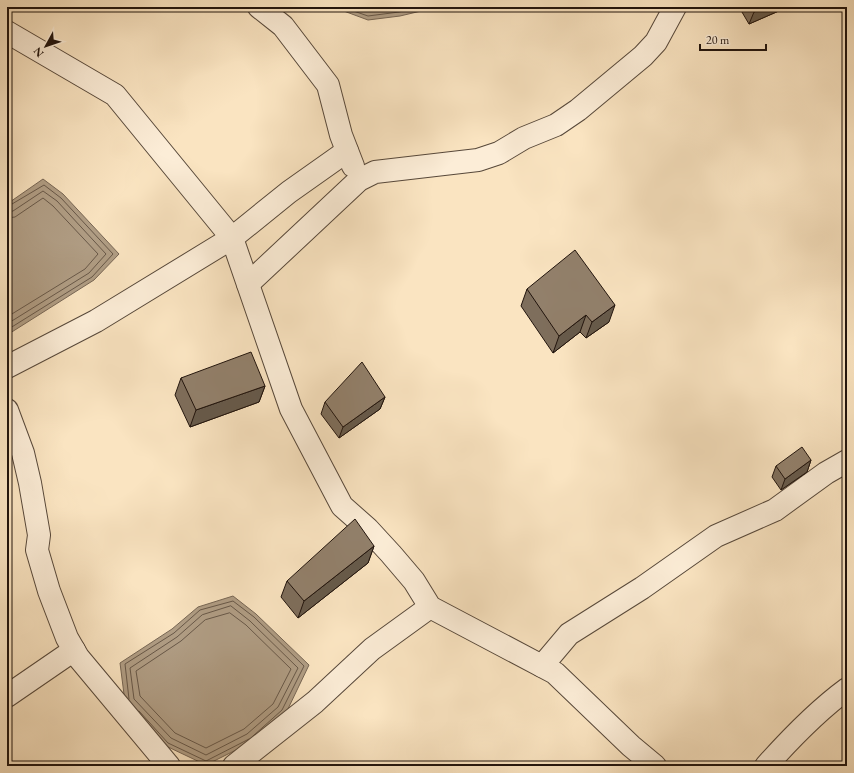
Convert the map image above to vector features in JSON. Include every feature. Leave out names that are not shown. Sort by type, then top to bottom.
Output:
[{"type":"street","points":[[259,7],[283,26],[328,85],[341,135],[359,180]]},
{"type":"street","points":[[248,284],[359,180],[375,172],[478,160],[499,153],[524,138],[556,125],[578,110],[643,56],[656,42],[675,7]]},
{"type":"street","points":[[7,32],[115,95],[232,238],[291,409],[342,506],[368,529],[391,554],[414,581],[430,607],[555,673],[655,766]]},
{"type":"street","points":[[7,367],[96,321],[232,238],[289,192],[347,152]]},
{"type":"street","points":[[7,410],[23,454],[32,495],[39,535],[37,550],[49,591],[66,638],[74,650],[169,766]]},
{"type":"street","points":[[542,666],[569,634],[642,588],[716,536],[775,510],[826,473],[847,461]]},
{"type":"street","points":[[234,766],[315,702],[372,649],[430,607]]},
{"type":"street","points":[[7,696],[74,650]]},
{"type":"street","points":[[766,766],[791,738],[847,689]]},
{"type":"water","points":[[333,7],[438,7],[400,16],[368,20]]},
{"type":"water","points":[[43,179],[63,194],[119,254],[94,280],[7,335],[7,204]]},
{"type":"water","points":[[233,596],[256,614],[309,665],[286,713],[252,742],[206,765],[166,746],[125,702],[120,663],[172,629],[198,607]]},
{"type":"building","points":[[750,7],[766,7],[754,12]]},
{"type":"building","points":[[575,250],[615,305],[592,322],[586,315],[559,336],[527,289]]},
{"type":"building","points":[[251,352],[265,386],[196,410],[181,378]]},
{"type":"building","points":[[362,362],[385,397],[343,427],[325,402]]},
{"type":"building","points":[[802,447],[811,460],[785,479],[776,466]]},
{"type":"building","points":[[355,519],[374,546],[304,601],[287,581]]}]
